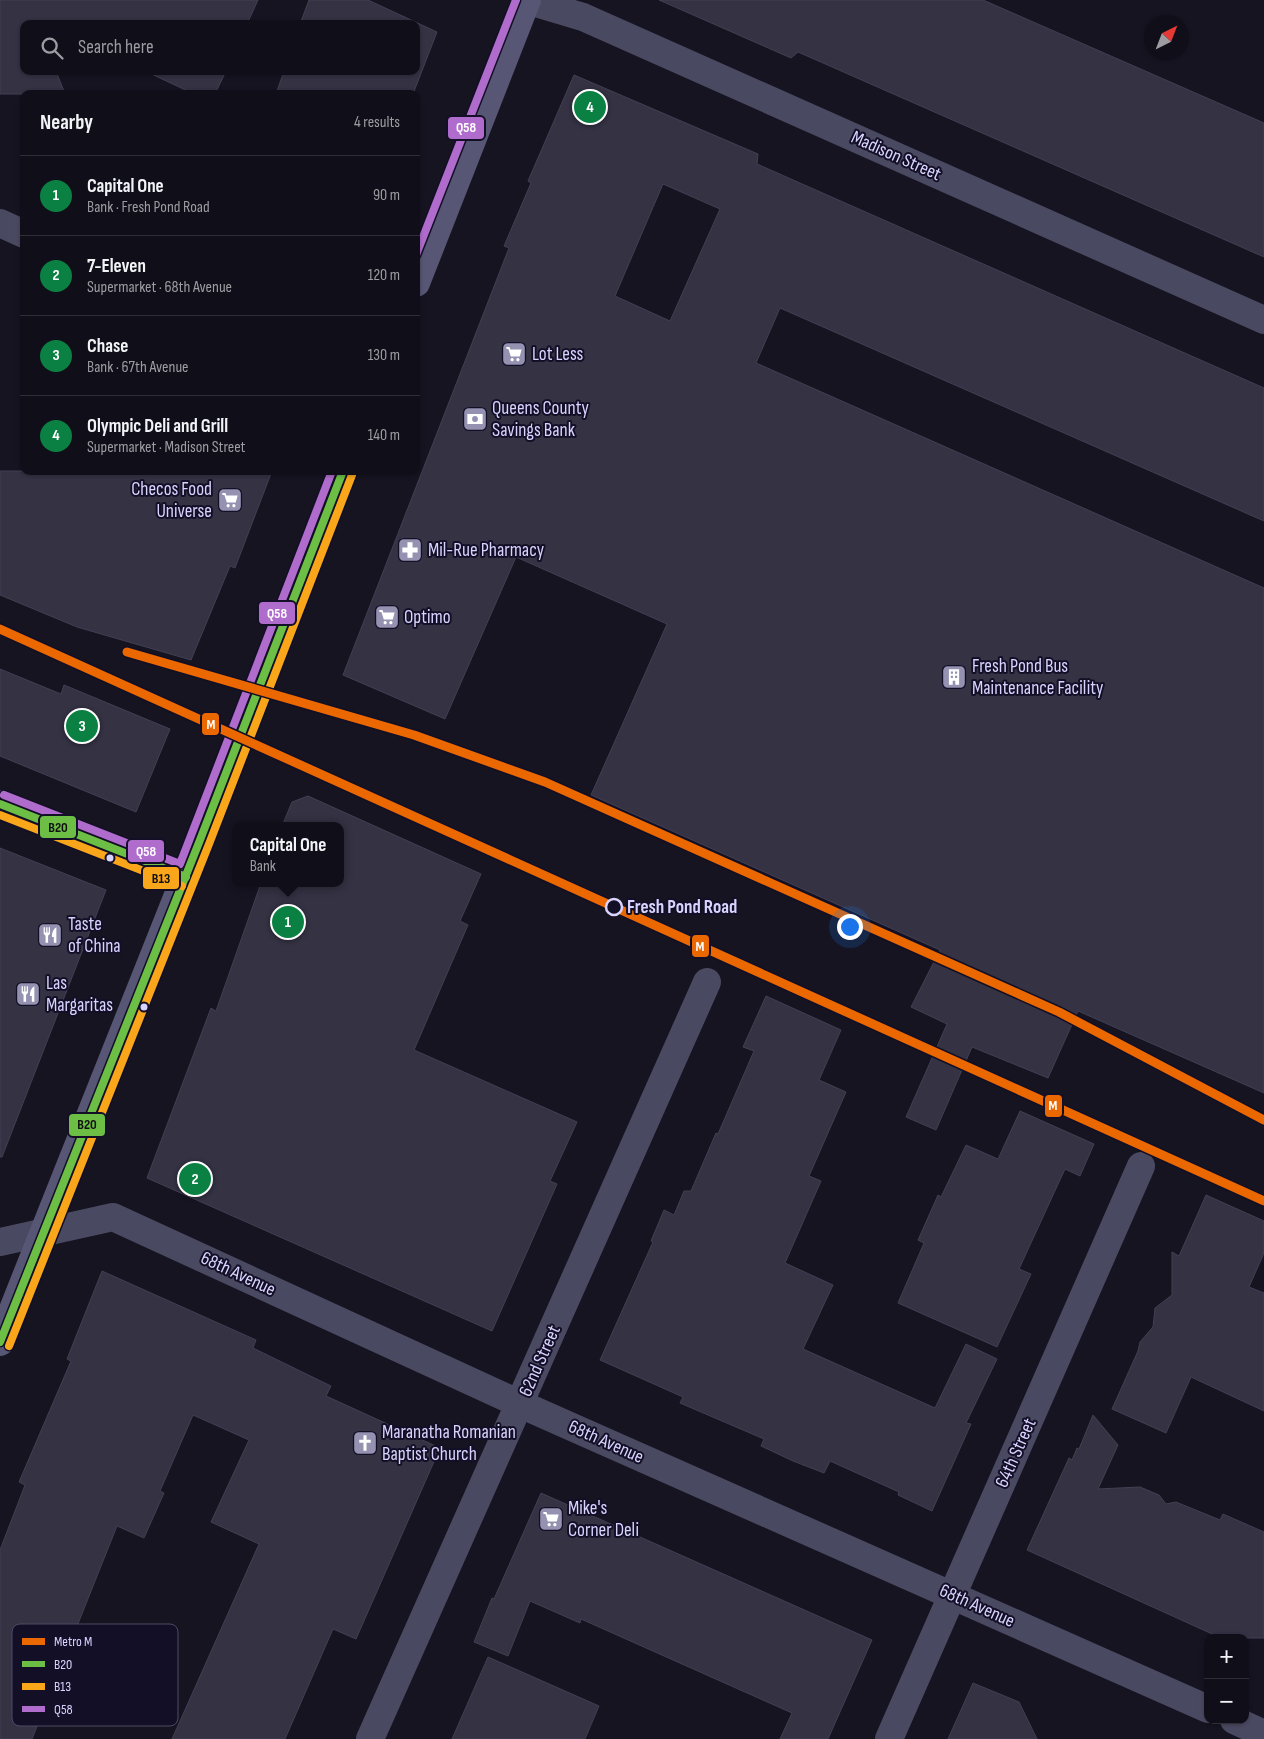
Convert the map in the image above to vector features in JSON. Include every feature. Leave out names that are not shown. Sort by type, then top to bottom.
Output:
[{"type":"main road","points":[[420,273],[527,0]]},
{"type":"main road","points":[[0,1342],[186,877],[341,475]]},
{"type":"street","name":"Madison Street","points":[[527,0],[583,17],[1264,320]]},
{"type":"street","points":[[0,223],[20,232]]},
{"type":"street","points":[[0,804],[186,877]]},
{"type":"street","name":"62nd Street","points":[[370,1739],[707,982]]},
{"type":"street","name":"64th Street","points":[[889,1739],[1141,1166]]},
{"type":"street","name":"68th Avenue","points":[[0,1242],[113,1217],[520,1404],[1204,1707]]},
{"type":"street","points":[[1243,1724],[1264,1734]]},
{"type":"building","points":[[0,0],[258,0],[249,20],[20,20],[20,75],[58,75],[63,90],[20,90],[20,94],[0,94]]},
{"type":"building","points":[[309,0],[368,0],[411,20],[302,20]]},
{"type":"building","points":[[659,0],[983,0],[1264,123],[1264,257],[798,52],[791,58]]},
{"type":"building","points":[[420,24],[437,32],[415,90],[277,90],[283,75],[420,75]]},
{"type":"building","points":[[154,75],[224,75],[217,90],[185,90]]},
{"type":"building","points":[[574,75],[758,154],[757,164],[1264,388],[1264,521],[780,308],[756,363],[1264,588],[1264,1093],[1078,1011],[1048,1078],[972,1047],[936,1130],[906,1117],[947,1024],[911,1007],[940,950],[591,795],[667,624],[516,557],[445,719],[343,675],[509,248],[504,246],[531,183],[528,181]],"holes":[[[663,184],[720,209],[670,321],[615,296]]]},
{"type":"building","points":[[0,471],[20,471],[20,475],[270,475],[235,568],[230,566],[191,660],[77,627],[0,595]]},
{"type":"building","points":[[0,669],[61,694],[64,685],[170,729],[136,812],[0,756]]},
{"type":"building","points":[[308,796],[481,874],[460,921],[468,925],[414,1050],[577,1122],[550,1181],[557,1184],[492,1331],[147,1178],[211,1008],[216,1011],[260,887],[344,887],[344,822],[284,822],[292,802]]},
{"type":"building","points":[[0,848],[106,890],[2,1157],[0,1157]]},
{"type":"building","points":[[766,996],[841,1030],[819,1080],[846,1092],[809,1176],[821,1181],[785,1263],[833,1285],[803,1349],[935,1408],[966,1344],[997,1359],[966,1423],[971,1424],[932,1511],[898,1495],[899,1492],[830,1461],[824,1473],[793,1461],[761,1446],[764,1439],[680,1403],[683,1397],[600,1360],[653,1242],[651,1241],[664,1210],[674,1215],[684,1191],[691,1191],[716,1133],[718,1134],[754,1051],[743,1047]]},
{"type":"building","points":[[1020,1111],[1094,1144],[1080,1176],[1065,1169],[1019,1269],[1031,1274],[997,1347],[898,1303],[924,1243],[918,1240],[938,1195],[941,1197],[966,1145],[998,1159]]},
{"type":"building","points":[[1206,1195],[1264,1221],[1264,1253],[1249,1287],[1264,1293],[1264,1411],[1191,1377],[1166,1433],[1112,1409],[1138,1351],[1140,1342],[1153,1327],[1155,1308],[1172,1295],[1172,1252],[1179,1256]]},
{"type":"building","points":[[102,1271],[256,1340],[253,1348],[331,1386],[326,1396],[440,1448],[356,1639],[333,1629],[285,1739],[172,1739],[259,1544],[211,1522],[249,1440],[193,1415],[160,1491],[164,1493],[144,1538],[117,1526],[78,1624],[12,1624],[12,1726],[37,1726],[32,1739],[0,1739],[0,1550],[25,1485],[19,1482],[71,1361],[67,1359]]},
{"type":"building","points":[[1093,1415],[1118,1445],[1098,1489],[1140,1487],[1159,1495],[1166,1504],[1176,1502],[1220,1520],[1223,1514],[1264,1532],[1264,1638],[1249,1638],[1249,1634],[1212,1634],[1027,1550],[1069,1458],[1072,1460],[1077,1448],[1079,1449]]},
{"type":"building","points":[[541,1493],[872,1640],[828,1739],[780,1739],[792,1713],[581,1619],[580,1623],[530,1601],[508,1656],[474,1642],[492,1598],[494,1599]]},
{"type":"building","points":[[488,1657],[599,1706],[585,1739],[452,1739]]},
{"type":"building","points":[[973,1683],[1019,1702],[1037,1739],[948,1739]]},
{"type":"metro line","name":"M","points":[[0,629],[1264,1201]]},
{"type":"metro line","name":"M","points":[[127,652],[414,735],[545,782],[1059,1012],[1264,1120]]},
{"type":"transit line","name":"Q58","points":[[420,245],[516,0]]},
{"type":"transit line","name":"Q58","points":[[4,795],[180,864],[330,475]]},
{"type":"transit line","name":"B20","points":[[0,1342],[200,840],[341,475]]},
{"type":"transit line","name":"B13","points":[[9,1346],[209,844],[352,475]]},
{"type":"transit line","name":"B20","points":[[0,804],[186,877]]},
{"type":"transit line","name":"B13","points":[[0,815],[182,886]]},
{"type":"place","name":"Olympic Deli and Grill","points":[[590,107]]},
{"type":"place","name":"Lot Less","points":[[514,354]]},
{"type":"place","name":"Queens County Savings Bank","points":[[475,419]]},
{"type":"place","name":"Checos Food Universe","points":[[230,500]]},
{"type":"place","name":"Mil-Rue Pharmacy","points":[[410,550]]},
{"type":"place","name":"Optimo","points":[[387,617]]},
{"type":"place","name":"Fresh Pond Bus Maintenance Facility","points":[[954,677]]},
{"type":"place","name":"Chase","points":[[82,726]]},
{"type":"place","name":"Fresh Pond Road","points":[[614,907]]},
{"type":"place","name":"Capital One","points":[[288,922]]},
{"type":"place","name":"Taste of China","points":[[50,935]]},
{"type":"place","name":"Las Margaritas","points":[[28,994]]},
{"type":"place","name":"7-Eleven","points":[[195,1179]]},
{"type":"place","name":"Maranatha Romanian Baptist Church","points":[[365,1443]]},
{"type":"place","name":"Mike's Corner Deli","points":[[551,1519]]}]
